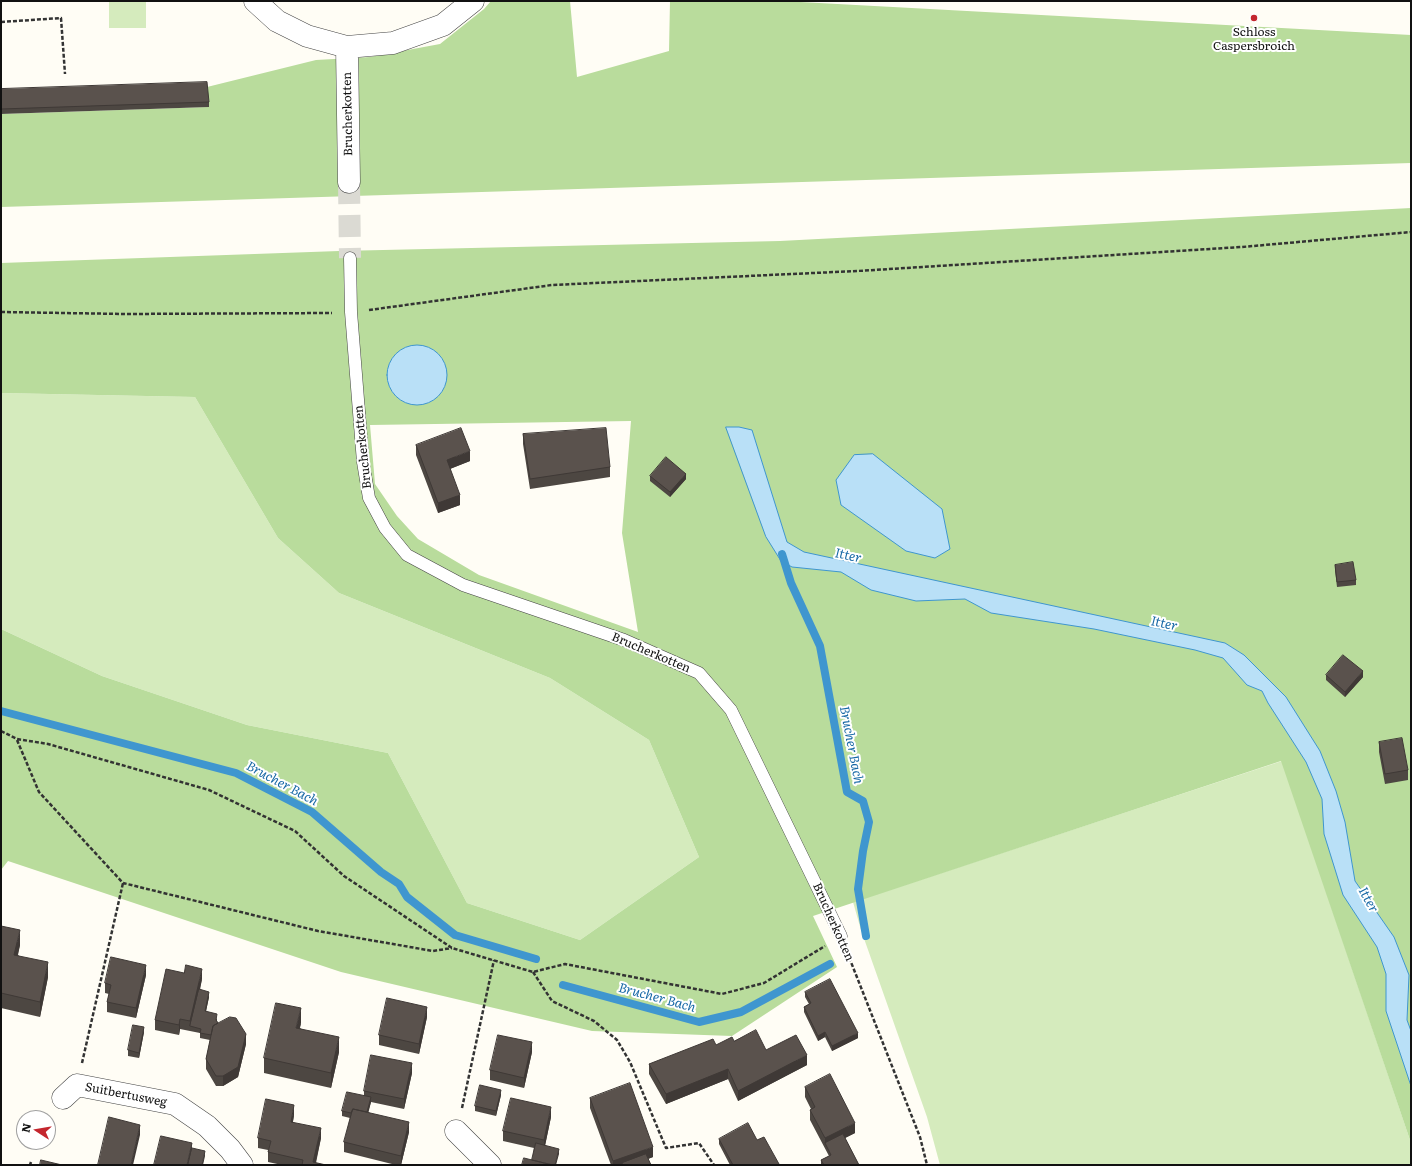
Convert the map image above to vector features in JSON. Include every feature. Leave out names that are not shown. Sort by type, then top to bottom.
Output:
[{"type":"street","points":[[255,1],[278,21],[307,36],[347,47],[393,44],[443,25],[473,1]]},
{"type":"street","name":"Brucherkotten","points":[[347,47],[349,182]]},
{"type":"street","name":"Suitbertusweg","points":[[70,1092],[175,1104],[207,1126],[230,1148],[242,1165]]},
{"type":"street","points":[[456,1131],[490,1165]]},
{"type":"lane","name":"Brucherkotten","points":[[350,258],[351,312],[363,462],[369,498],[385,528],[407,555],[463,585],[624,640],[699,673],[732,710],[841,936]]},
{"type":"path","points":[[1,22],[61,18],[65,74]]},
{"type":"path","points":[[1,312],[125,314],[351,312],[552,285],[856,271],[1242,247],[1411,232]]},
{"type":"path","points":[[1,731],[16,739],[48,744],[209,790],[295,831],[344,876],[452,948],[533,972],[566,964],[722,994],[764,983],[841,936]]},
{"type":"path","points":[[16,739],[39,792],[123,883],[318,931],[433,951],[452,948]]},
{"type":"path","points":[[70,1092],[123,883]]},
{"type":"path","name":"Brucherkotten","points":[[841,936],[920,1137],[927,1165]]},
{"type":"path","points":[[456,1131],[494,960]]},
{"type":"path","points":[[533,972],[552,1001],[594,1021],[617,1040],[630,1062],[666,1148],[699,1143],[714,1165]]},
{"type":"green space","points":[[109,1],[146,1],[146,28],[109,28]]},
{"type":"green space","points":[[491,1],[570,1],[577,77],[669,51],[670,1],[782,1],[1411,35],[1411,163],[1,207],[1,114],[208,107],[207,87],[316,60],[370,57],[440,44],[484,9]]},
{"type":"green space","points":[[1411,208],[1411,1143],[1281,761],[813,916],[837,967],[732,1036],[592,1031],[341,972],[8,861],[1,870],[1,629],[102,676],[247,725],[388,753],[467,903],[580,940],[699,857],[649,740],[550,678],[339,593],[278,538],[195,397],[1,393],[1,263],[339,251],[780,241]],"holes":[[[631,421],[622,533],[638,632],[479,575],[418,539],[397,516],[375,484],[370,425]]]},
{"type":"green space","points":[[1,393],[195,397],[278,538],[339,593],[550,678],[649,740],[699,857],[580,940],[467,903],[388,753],[247,725],[102,676],[1,629]]},
{"type":"green space","points":[[1282,761],[1411,1143],[1411,1165],[940,1165],[927,1117],[861,930],[853,902]]},
{"type":"water","points":[[411,345],[423,345],[434,350],[442,358],[447,369],[445,387],[434,400],[423,405],[411,405],[400,400],[392,392],[387,381],[387,369],[392,358],[400,350]]},
{"type":"water","name":"Itter","points":[[726,427],[739,427],[752,430],[787,542],[804,552],[1225,643],[1244,655],[1286,697],[1320,751],[1336,791],[1345,822],[1355,881],[1394,937],[1409,975],[1407,1020],[1411,1031],[1411,1086],[1386,1011],[1386,974],[1377,947],[1343,895],[1324,834],[1322,799],[1306,762],[1268,703],[1262,691],[1247,685],[1223,658],[1195,650],[1094,629],[991,613],[965,599],[916,601],[871,590],[841,572],[792,567],[781,561],[766,537]]},
{"type":"water","points":[[873,454],[942,509],[950,549],[935,558],[906,551],[841,505],[836,480],[854,455]]},
{"type":"building","points":[[207,82],[209,102],[1,109],[1,89]]},
{"type":"building","points":[[461,428],[470,451],[447,460],[460,495],[438,503],[416,445]]},
{"type":"building","points":[[606,428],[610,467],[530,479],[523,434]]},
{"type":"building","points":[[666,457],[686,474],[670,492],[650,476]]},
{"type":"building","points":[[1353,562],[1356,580],[1337,582],[1335,565]]},
{"type":"building","points":[[1343,655],[1363,671],[1345,692],[1326,675]]},
{"type":"building","points":[[1402,738],[1408,770],[1385,774],[1379,742]]},
{"type":"building","points":[[1,926],[20,930],[14,955],[48,962],[40,1002],[1,993]]},
{"type":"building","points":[[111,957],[146,965],[136,1008],[107,1002],[111,985],[105,983]]},
{"type":"building","points":[[186,965],[202,969],[190,1021],[180,1019],[179,1025],[155,1020],[166,969],[184,973]]},
{"type":"building","points":[[830,979],[858,1033],[832,1046],[825,1032],[818,1036],[804,1007],[811,1003],[805,992]]},
{"type":"building","points":[[199,989],[209,992],[205,1011],[217,1014],[216,1020],[218,1023],[213,1026],[211,1035],[200,1033],[201,1029],[190,1026]]},
{"type":"building","points":[[387,998],[427,1007],[419,1044],[379,1035]]},
{"type":"building","points":[[276,1003],[301,1008],[296,1028],[339,1037],[331,1073],[264,1058]]},
{"type":"building","points":[[230,1017],[236,1018],[246,1034],[238,1067],[223,1076],[216,1076],[206,1059],[213,1026]]},
{"type":"building","points":[[133,1025],[144,1027],[139,1053],[128,1050]]},
{"type":"building","points":[[756,1030],[766,1050],[796,1035],[807,1055],[738,1091],[728,1069],[666,1094],[649,1064],[713,1039],[716,1045],[732,1037],[734,1041]]},
{"type":"building","points":[[498,1035],[532,1042],[524,1078],[490,1070]]},
{"type":"building","points":[[371,1055],[412,1063],[404,1099],[364,1091]]},
{"type":"building","points":[[830,1074],[855,1123],[825,1138],[810,1110],[815,1107],[805,1087]]},
{"type":"building","points":[[630,1083],[653,1147],[613,1161],[590,1098]]},
{"type":"building","points":[[480,1085],[501,1090],[496,1111],[475,1106]]},
{"type":"building","points":[[347,1092],[371,1097],[367,1112],[353,1109],[351,1113],[342,1111]]},
{"type":"building","points":[[511,1098],[551,1107],[544,1140],[503,1131]]},
{"type":"building","points":[[266,1099],[294,1105],[291,1122],[321,1128],[313,1162],[326,1165],[302,1165],[303,1160],[268,1152],[271,1141],[258,1138]]},
{"type":"building","points":[[353,1109],[409,1122],[401,1156],[344,1142]]},
{"type":"building","points":[[109,1117],[140,1125],[131,1165],[98,1165]]},
{"type":"building","points":[[748,1123],[757,1140],[764,1137],[779,1164],[733,1165],[719,1139]]},
{"type":"building","points":[[843,1134],[859,1165],[824,1165],[821,1160],[831,1155],[825,1143]]},
{"type":"building","points":[[161,1136],[192,1143],[187,1165],[154,1165]]},
{"type":"building","points":[[536,1143],[559,1149],[555,1165],[532,1160]]},
{"type":"building","points":[[192,1148],[205,1151],[202,1165],[188,1165]]},
{"type":"building","points":[[646,1154],[651,1165],[623,1165],[622,1163]]},
{"type":"building","points":[[524,1158],[552,1165],[522,1165]]},
{"type":"building","points":[[41,1160],[62,1165],[40,1165]]},
{"type":"waterway","name":"Brucher Bach","points":[[782,554],[791,583],[820,646],[847,792],[863,801],[869,822],[863,851],[858,889],[866,936]]},
{"type":"waterway","name":"Brucher Bach","points":[[1,711],[236,773],[312,812],[381,872],[399,884],[407,897],[455,935],[536,959]]},
{"type":"waterway","name":"Brucher Bach","points":[[563,985],[699,1022],[741,1012],[830,964]]},
{"type":"tunnel","points":[[349,182],[350,258]]},
{"type":"place","name":"Schloss Caspersbroich","points":[[1254,18]]}]
